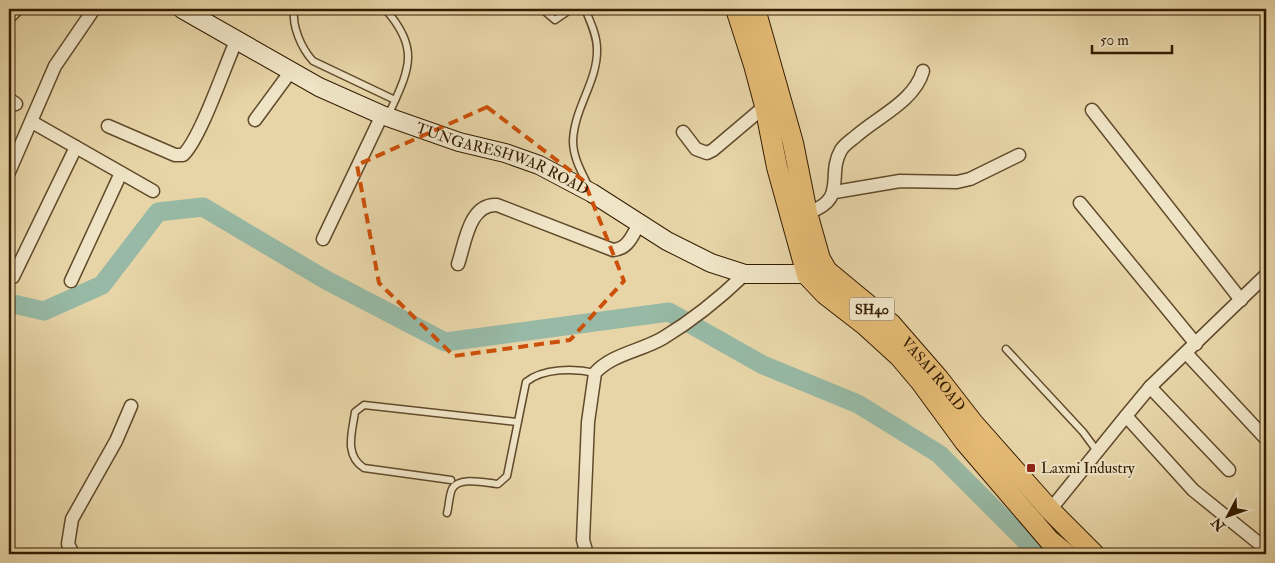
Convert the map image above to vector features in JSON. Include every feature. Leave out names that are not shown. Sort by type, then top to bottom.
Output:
[{"type":"main road","name":"VASAI ROAD","points":[[736,9],[765,106],[777,167],[807,276],[825,294],[865,325],[899,356],[921,382],[965,442],[1049,540],[1066,554]]},
{"type":"main road","name":"VASAI ROAD","points":[[755,9],[793,143],[807,213],[820,259],[829,273],[891,324],[938,378],[973,423],[1050,510],[1094,554]]},
{"type":"street","points":[[9,17],[17,9]]},
{"type":"street","points":[[9,172],[55,66],[94,9]]},
{"type":"street","name":"TUNGARESHWAR ROAD","points":[[182,9],[319,87],[385,116],[459,142],[505,152],[539,165],[592,193],[639,224],[711,263],[745,274],[769,272],[807,276],[829,273]]},
{"type":"street","points":[[108,126],[175,155],[183,155],[188,150],[201,123],[236,39]]},
{"type":"street","points":[[254,120],[291,71]]},
{"type":"street","points":[[807,213],[825,203],[835,192],[840,151],[866,127],[897,106],[920,81],[923,71]]},
{"type":"street","points":[[683,132],[696,149],[707,153],[765,106]]},
{"type":"street","points":[[1092,110],[1241,300]]},
{"type":"street","points":[[323,239],[385,116]]},
{"type":"street","points":[[32,122],[153,191]]},
{"type":"street","points":[[13,277],[76,147]]},
{"type":"street","points":[[835,192],[900,181],[957,182],[970,179],[1019,155]]},
{"type":"street","points":[[70,281],[121,173]]},
{"type":"street","points":[[1080,203],[1196,344]]},
{"type":"street","points":[[458,264],[476,213],[489,205],[497,205],[613,250],[621,250],[626,246],[639,224]]},
{"type":"street","points":[[586,554],[582,540],[588,422],[595,373],[612,360],[662,339],[706,309],[745,274]]},
{"type":"street","points":[[1050,510],[1150,387],[1266,275]]},
{"type":"street","points":[[1186,353],[1266,439]]},
{"type":"street","points":[[1150,387],[1229,470]]},
{"type":"street","points":[[73,554],[68,544],[72,519],[116,442],[131,406]]},
{"type":"street","points":[[1126,416],[1193,490],[1266,549]]},
{"type":"lane","points":[[294,9],[293,20],[306,54],[313,61],[395,100]]},
{"type":"lane","points":[[385,9],[405,37],[410,52],[408,68],[395,100],[385,116]]},
{"type":"lane","points":[[542,9],[555,20],[571,9]]},
{"type":"lane","points":[[585,9],[598,47],[596,65],[578,112],[573,141],[576,160],[592,193]]},
{"type":"lane","points":[[1006,349],[1083,432],[1097,451]]},
{"type":"lane","points":[[448,513],[452,490],[456,484],[462,482],[498,484],[506,476],[524,387],[534,376],[565,370],[582,370],[595,373]]},
{"type":"lane","points":[[452,480],[364,468],[357,463],[350,449],[355,412],[364,405],[517,422]]},
{"type":"highlighted area","points":[[487,107],[584,181],[624,281],[570,340],[454,356],[379,283],[357,165]]},
{"type":"waterway","points":[[9,303],[44,311],[102,285],[158,212],[203,207],[326,280],[445,342],[669,312],[763,365],[858,404],[939,454],[1039,554]]},
{"type":"place","name":"Laxmi Industry","points":[[1031,468]]}]
